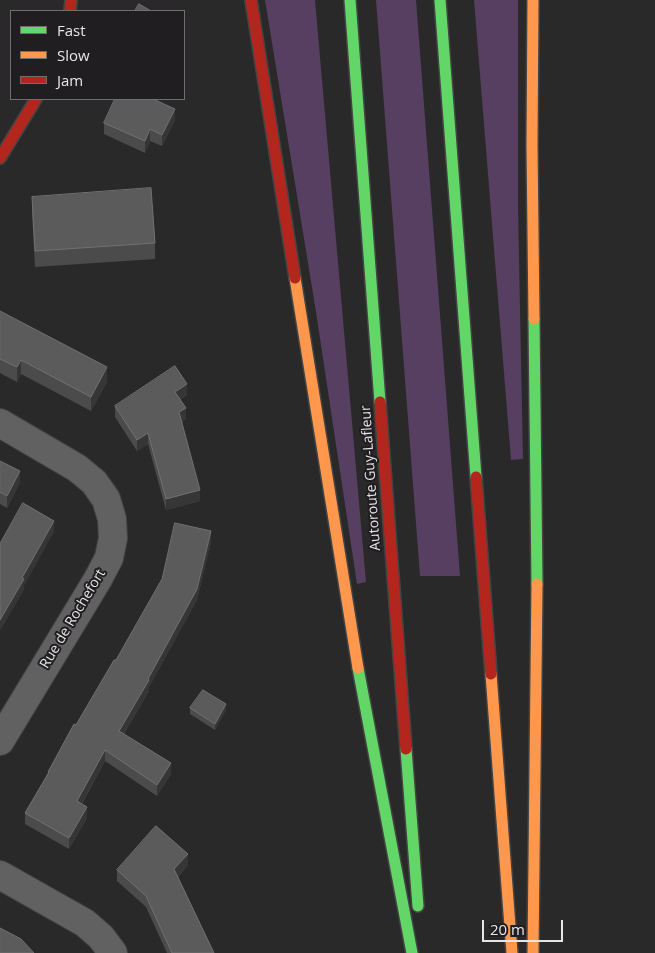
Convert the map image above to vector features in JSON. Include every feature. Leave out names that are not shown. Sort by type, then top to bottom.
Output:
[{"type":"main road","points":[[251,0],[362,695],[412,953]]},
{"type":"main road","name":"Autoroute Guy-Lafleur","points":[[350,0],[419,914]]},
{"type":"main road","points":[[440,0],[512,953]]},
{"type":"main road","points":[[533,0],[531,201],[537,589],[533,953]]},
{"type":"main road","points":[[0,158],[35,100]]},
{"type":"main road","points":[[420,934],[422,953]]},
{"type":"street","name":"Rue de Rochefort","points":[[0,423],[78,468],[94,482],[106,499],[112,519],[113,538],[108,558],[98,579],[0,741]]},
{"type":"street","points":[[0,875],[85,923],[101,936],[113,953]]},
{"type":"shaded area","points":[[265,0],[315,0],[366,582],[357,584],[316,312]]},
{"type":"shaded area","points":[[376,0],[416,0],[460,576],[420,576]]},
{"type":"shaded area","points":[[474,0],[518,0],[518,206],[523,459],[511,460]]},
{"type":"building","points":[[139,4],[149,10],[136,10]]},
{"type":"building","points":[[115,100],[155,100],[175,109],[162,135],[150,129],[145,141],[104,123]]},
{"type":"building","points":[[151,188],[155,243],[35,251],[32,197]]},
{"type":"building","points":[[0,311],[107,367],[91,397],[21,360],[17,367],[0,359]]},
{"type":"building","points":[[175,366],[187,384],[175,392],[186,408],[179,412],[200,490],[166,499],[148,433],[137,440],[115,406]]},
{"type":"building","points":[[0,461],[20,471],[7,496],[0,492]]},
{"type":"building","points":[[23,503],[54,521],[0,620],[0,544]]},
{"type":"building","points":[[175,523],[211,531],[197,589],[149,680],[119,731],[171,763],[157,785],[105,750],[77,801],[87,807],[69,838],[25,813],[74,724],[76,725],[114,660],[116,660],[162,579]]},
{"type":"building","points":[[203,690],[226,704],[215,724],[190,708]]},
{"type":"building","points":[[156,826],[188,854],[174,869],[214,953],[172,953],[146,896],[117,870]]},
{"type":"building","points":[[0,928],[21,939],[34,953],[0,953]]},
{"type":"traffic: fast","points":[[350,0],[380,402]]},
{"type":"traffic: fast","points":[[440,0],[476,477]]},
{"type":"traffic: fast","points":[[534,319],[537,584]]},
{"type":"traffic: fast","points":[[358,668],[412,953]]},
{"type":"traffic: fast","points":[[406,749],[418,906]]},
{"type":"traffic: slow","points":[[533,0],[534,319]]},
{"type":"traffic: slow","points":[[295,278],[358,668]]},
{"type":"traffic: slow","points":[[533,953],[537,584]]},
{"type":"traffic: slow","points":[[491,674],[512,953]]},
{"type":"traffic: jam","points":[[70,10],[71,0]]},
{"type":"traffic: jam","points":[[251,0],[295,278]]},
{"type":"traffic: jam","points":[[0,158],[35,100]]},
{"type":"traffic: jam","points":[[380,402],[406,749]]},
{"type":"traffic: jam","points":[[476,477],[491,674]]}]
